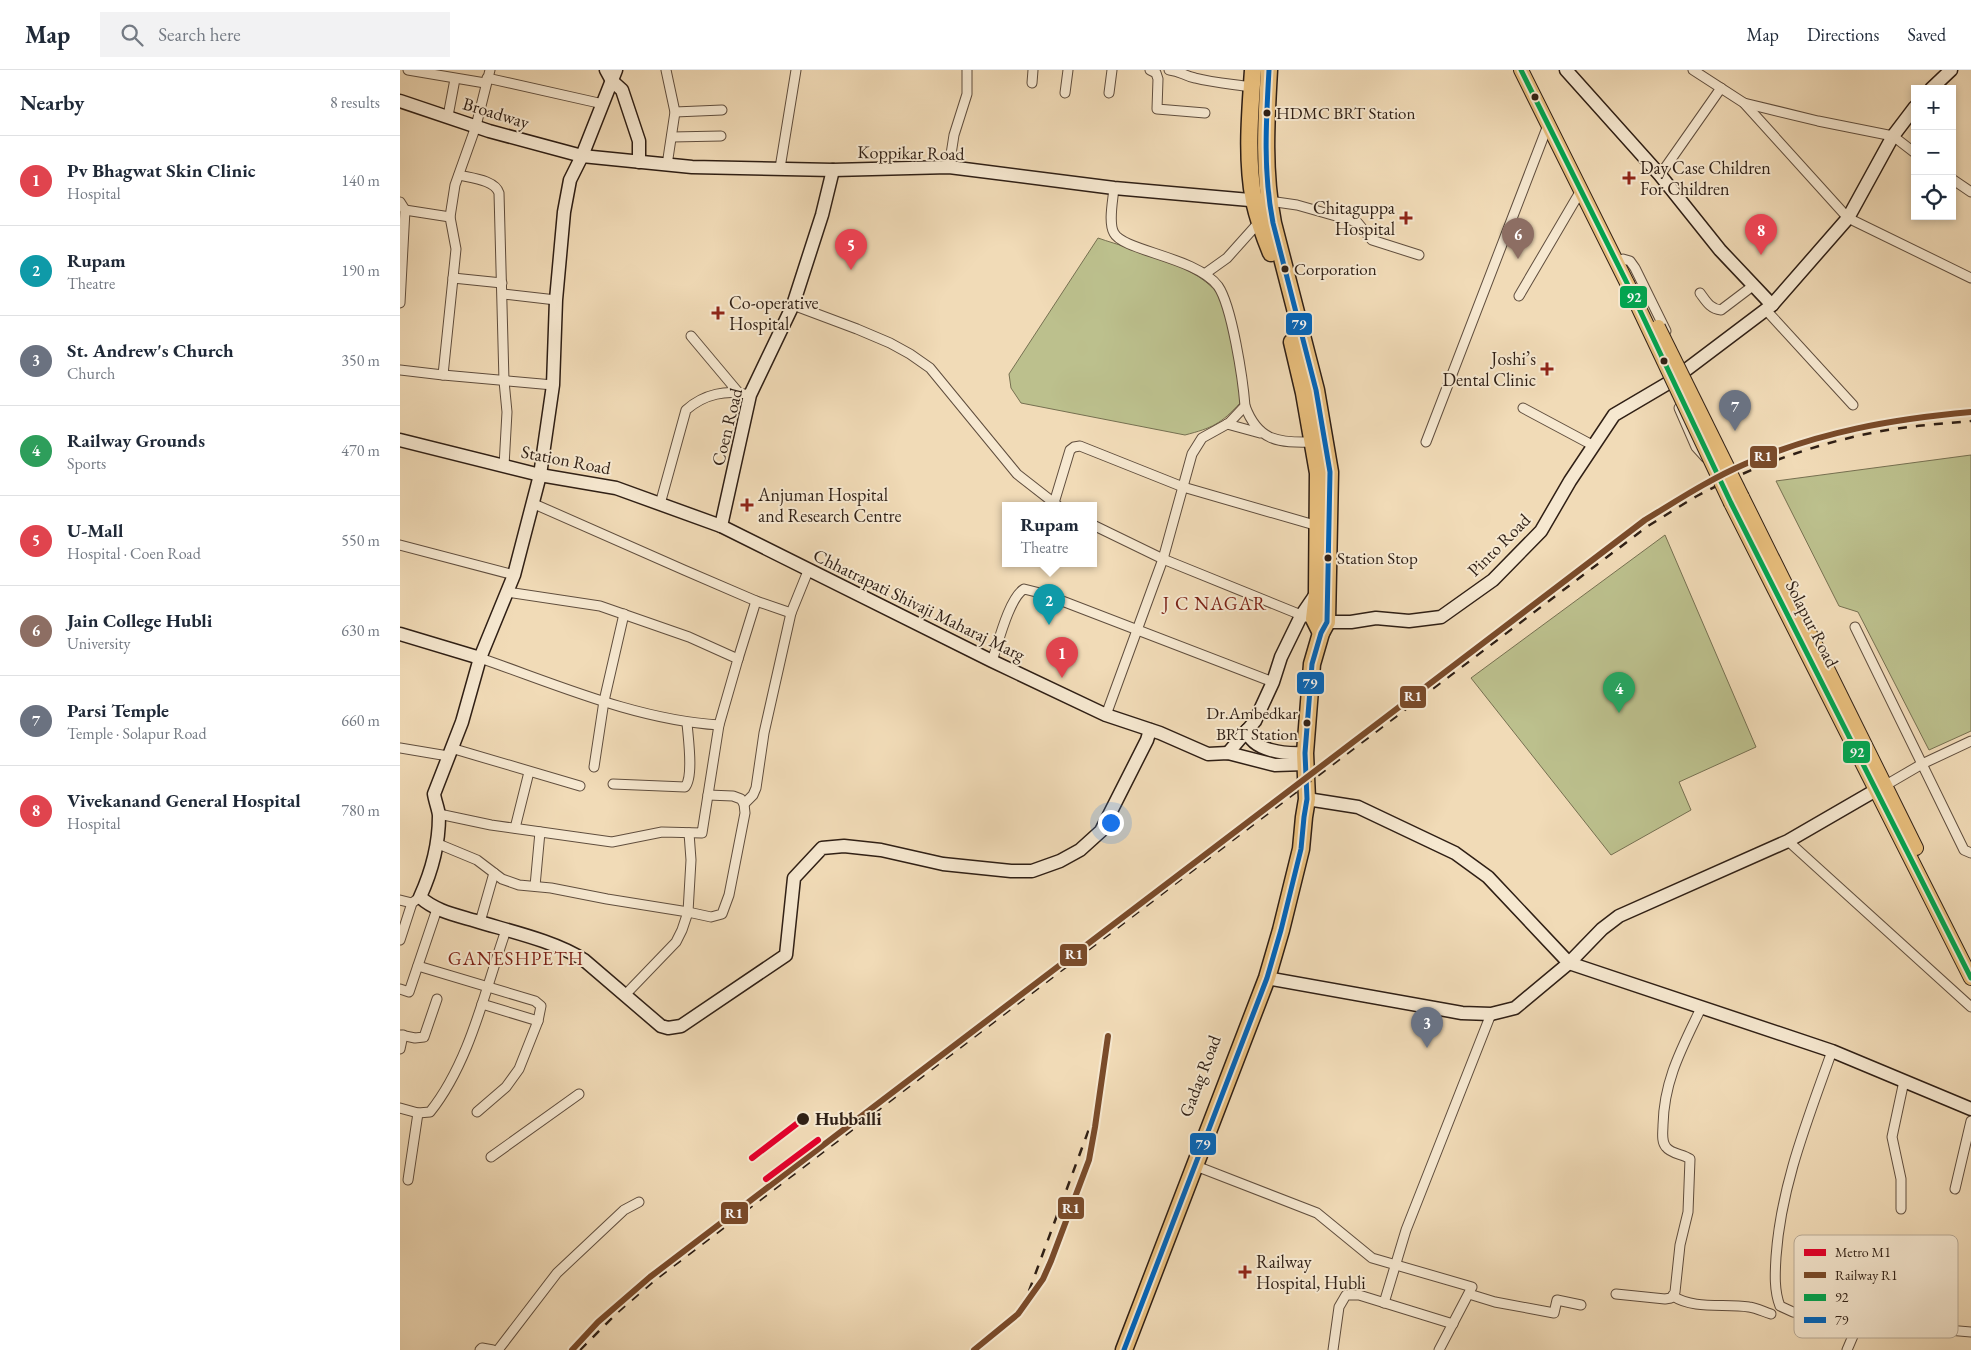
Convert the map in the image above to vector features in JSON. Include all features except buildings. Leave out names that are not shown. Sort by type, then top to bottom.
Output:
[{"type":"highway","points":[[1253,70],[1249,140],[1272,256],[1314,442],[1318,473],[1316,623]]},
{"type":"highway","points":[[1270,70],[1265,136],[1263,208],[1316,390],[1330,472],[1316,623]]},
{"type":"highway","name":"Gadag Road","points":[[1124,1350],[1267,978],[1281,930],[1301,849],[1307,798],[1305,758],[1316,623]]},
{"type":"highway","name":"Gadag Road","points":[[1116,1350],[1260,975],[1281,930]]},
{"type":"main road","points":[[1521,70],[1580,192],[1619,260]]},
{"type":"main road","points":[[1530,70],[1619,260]]},
{"type":"main road","name":"Solapur Road","points":[[1619,260],[1631,281],[1737,500],[1794,632],[1881,788],[1971,957]]},
{"type":"main road","name":"Solapur Road","points":[[1881,788],[1971,978]]},
{"type":"street","points":[[408,70],[456,79],[487,77],[603,104]]},
{"type":"street","points":[[666,70],[676,112],[667,165]]},
{"type":"street","points":[[780,168],[796,70]]},
{"type":"street","points":[[949,167],[954,136],[967,94],[968,70]]},
{"type":"street","points":[[1032,83],[1033,70]]},
{"type":"street","points":[[1065,93],[1068,70]]},
{"type":"street","points":[[1109,93],[1112,70]]},
{"type":"street","points":[[1566,70],[1660,175],[1720,250],[1754,286],[1769,308],[1853,405]]},
{"type":"street","points":[[1692,70],[1744,103],[1848,218],[1971,278]]},
{"type":"street","points":[[1204,113],[1157,109],[1158,79],[1153,71],[1180,71],[1192,78],[1252,87]]},
{"type":"street","points":[[1935,85],[1949,71]]},
{"type":"street","points":[[400,940],[436,844],[439,814],[435,806],[434,794],[462,722],[480,658],[514,575],[540,475],[553,385],[556,300],[564,212],[570,180],[603,104],[611,74]]},
{"type":"street","points":[[611,74],[622,90],[639,141],[639,162]]},
{"type":"street","points":[[443,376],[456,243],[450,217],[455,185],[476,126],[487,77]]},
{"type":"street","points":[[448,116],[456,79]]},
{"type":"street","points":[[1660,175],[1722,88]]},
{"type":"street","name":"Broadway","points":[[400,101],[448,116],[489,132],[582,156]]},
{"type":"street","points":[[1744,103],[1818,121],[1893,136],[1911,150]]},
{"type":"street","points":[[676,112],[722,110]]},
{"type":"street","name":"Pinto Road","points":[[1316,623],[1351,622],[1376,618],[1409,621],[1441,617],[1492,580],[1541,531],[1614,415],[1677,377],[1769,308],[1848,218],[1893,136],[1911,112]]},
{"type":"street","points":[[1426,442],[1548,125]]},
{"type":"street","points":[[672,138],[720,136]]},
{"type":"street","name":"Koppikar Road","points":[[582,156],[667,165],[833,170],[949,167],[1263,208]]},
{"type":"street","name":"Coen Road","points":[[721,526],[744,394],[793,305],[822,214],[833,170]]},
{"type":"street","points":[[459,175],[492,184],[498,188],[500,193],[504,381],[507,412],[504,466]]},
{"type":"street","points":[[1956,182],[1971,192]]},
{"type":"street","points":[[1114,188],[1111,224],[1114,235],[1126,242],[1191,265],[1206,273],[1218,287],[1225,301],[1235,341],[1245,406],[1251,421],[1261,433]]},
{"type":"street","points":[[1519,296],[1580,192]]},
{"type":"street","points":[[1206,273],[1227,258],[1263,208],[1297,205],[1357,222],[1372,240],[1419,255]]},
{"type":"street","points":[[400,303],[402,206],[450,217]]},
{"type":"street","points":[[1677,377],[1614,270],[1619,260],[1630,261],[1635,268],[1677,377],[1696,447],[1718,461],[1724,448],[1677,377]]},
{"type":"street","points":[[453,278],[502,283]]},
{"type":"street","points":[[1700,293],[1711,307],[1720,310],[1754,286]]},
{"type":"street","points":[[503,294],[556,300]]},
{"type":"street","points":[[793,305],[857,328],[890,343],[930,368],[1018,474],[1052,502]]},
{"type":"street","points":[[691,336],[744,394]]},
{"type":"street","points":[[400,370],[443,376],[553,385]]},
{"type":"street","points":[[660,504],[686,410],[696,400],[709,395],[744,394]]},
{"type":"street","points":[[1106,715],[1163,559],[1192,454],[1202,438],[1227,424],[1245,406]]},
{"type":"street","points":[[1523,408],[1594,446]]},
{"type":"street","points":[[1227,424],[1261,433],[1274,439],[1314,442]]},
{"type":"street","name":"Station Road","points":[[401,443],[540,475],[616,488],[721,526]]},
{"type":"street","points":[[1057,502],[1070,450],[1080,446],[1183,487],[1318,526]]},
{"type":"street","points":[[532,503],[756,601],[791,613]]},
{"type":"street","name":"Chhatrapati Shivaji Maharaj Marg","points":[[721,526],[992,661],[1106,715],[1150,730]]},
{"type":"street","points":[[1097,527],[1163,559],[1316,623],[1280,658],[1273,682],[1255,721],[1228,753]]},
{"type":"street","points":[[400,545],[514,575]]},
{"type":"street","points":[[744,804],[753,794],[758,781],[764,732],[791,613],[808,570]]},
{"type":"street","points":[[992,661],[1012,604],[1019,592],[1024,590],[1044,594],[1273,682]]},
{"type":"street","points":[[507,592],[600,606],[689,637],[738,659]]},
{"type":"street","points":[[439,814],[515,828],[612,842],[662,832],[702,833],[720,726],[756,601]]},
{"type":"street","points":[[594,767],[604,701],[624,614]]},
{"type":"street","points":[[1855,627],[1964,850],[1971,853]]},
{"type":"street","points":[[400,634],[480,658],[604,701],[687,723],[720,726]]},
{"type":"street","points":[[613,784],[685,787],[690,776],[687,723]]},
{"type":"street","points":[[400,900],[416,900],[574,954],[584,960],[661,1026],[668,1028],[681,1026],[786,955],[794,878],[822,848],[844,846],[881,850],[943,864],[1011,871],[1032,871],[1060,861],[1080,850],[1101,831],[1147,740],[1150,730],[1208,754],[1228,753],[1275,765],[1305,758]]},
{"type":"street","points":[[1248,730],[1249,738],[1252,742],[1305,758]]},
{"type":"street","points":[[1267,978],[1462,1013],[1492,1014],[1515,1008],[1569,962],[1602,929],[1619,916],[1788,841],[1922,764],[1971,741]]},
{"type":"street","points":[[400,748],[450,752],[580,786]]},
{"type":"street","points":[[515,828],[529,772]]},
{"type":"street","points":[[436,844],[477,860],[502,879],[514,883],[552,888],[711,917],[722,914],[729,895],[745,814],[744,804],[741,799],[733,796],[708,795]]},
{"type":"street","points":[[1307,798],[1358,807],[1455,853],[1488,877],[1569,962],[1832,1052],[1971,1108]]},
{"type":"street","points":[[535,886],[540,832]]},
{"type":"street","points":[[625,995],[676,942],[688,912],[691,860],[689,833]]},
{"type":"street","points":[[1788,841],[1971,1008]]},
{"type":"street","points":[[480,922],[494,872]]},
{"type":"street","points":[[400,990],[409,992],[438,909]]},
{"type":"street","points":[[400,1108],[418,1113],[430,1112],[438,1102],[459,1062],[489,988],[506,930]]},
{"type":"street","points":[[418,966],[539,1003],[541,1006],[538,1021],[519,1069],[506,1087],[477,1112]]},
{"type":"street","points":[[400,1049],[401,1035],[415,1038],[424,1037],[437,999]]},
{"type":"street","points":[[482,1004],[538,1021]]},
{"type":"street","points":[[1673,1296],[1680,1244],[1688,1212],[1690,1159],[1669,1151],[1665,1146],[1663,1139],[1664,1106],[1673,1067],[1701,1008]]},
{"type":"street","points":[[1384,1303],[1395,1264],[1427,1175],[1492,1014]]},
{"type":"street","points":[[1794,1312],[1780,1306],[1775,1272],[1778,1229],[1786,1187],[1832,1052]]},
{"type":"street","points":[[1901,1209],[1901,1179],[1892,1137],[1904,1081]]},
{"type":"street","points":[[491,1157],[579,1094]]},
{"type":"street","points":[[408,1180],[418,1113]]},
{"type":"street","points":[[1955,1189],[1971,1121]]},
{"type":"street","points":[[1196,1166],[1317,1213],[1372,1258],[1472,1287],[1441,1349]]},
{"type":"street","points":[[498,1350],[557,1273],[624,1210],[639,1202]]},
{"type":"street","points":[[1468,1294],[1495,1302],[1554,1313],[1557,1300],[1581,1305]]},
{"type":"street","points":[[1616,1294],[1665,1299],[1673,1296]]},
{"type":"street","points":[[1333,1350],[1338,1307],[1346,1295],[1359,1295],[1453,1324]]},
{"type":"street","points":[[1673,1296],[1681,1301],[1720,1306],[1750,1307],[1771,1314]]},
{"type":"street","points":[[1958,1331],[1971,1332]]},
{"type":"street","points":[[1847,1350],[1852,1338]]},
{"type":"street","points":[[480,1350],[482,1348],[493,1350]]},
{"type":"green space","points":[[1098,238],[1166,260],[1183,268],[1212,287],[1223,300],[1240,383],[1240,403],[1221,421],[1202,430],[1185,435],[1021,403],[1011,388],[1009,374]]},
{"type":"green space","points":[[1971,455],[1971,731],[1929,750],[1858,612],[1839,606],[1776,481]]},
{"type":"green space","points":[[1665,535],[1756,747],[1679,782],[1691,810],[1611,855],[1471,678]]},
{"type":"railway","points":[[580,1350],[619,1311],[655,1280],[1648,526],[1691,499],[1718,485],[1785,457],[1830,443],[1888,430],[1971,421]]},
{"type":"railway","points":[[974,1350],[1018,1314],[1043,1279],[1051,1261],[1089,1160],[1108,1036]]},
{"type":"railway","points":[[1029,1291],[1089,1129]]},
{"type":"metro line","name":"M1","points":[[752,1158],[803,1119]]},
{"type":"metro line","name":"M1","points":[[766,1179],[818,1140]]},
{"type":"rail line","name":"R1","points":[[572,1350],[598,1322],[650,1277],[1645,520],[1719,476],[1800,443],[1884,423],[1971,412]]},
{"type":"rail line","name":"R1","points":[[974,1350],[1018,1314],[1043,1279],[1051,1261],[1089,1160],[1108,1036]]},
{"type":"transit line","name":"79","points":[[1124,1350],[1267,978],[1301,849],[1307,799],[1305,753],[1312,664],[1321,633],[1327,622],[1330,472],[1316,390],[1273,223],[1270,204],[1266,147],[1269,70]]},
{"type":"transit line","name":"92","points":[[1521,70],[1627,283],[1731,503],[1971,978]]},
{"type":"place","name":"HDMC BRT Station","points":[[1267,113]]},
{"type":"place","name":"Day Case Children For Children","points":[[1629,178]]},
{"type":"place","name":"Chitaguppa Hospital","points":[[1406,218]]},
{"type":"place","name":"Vivekanand General Hospital","points":[[1761,255]]},
{"type":"place","name":"Jain College Hubli","points":[[1518,259]]},
{"type":"place","name":"Corporation","points":[[1285,269]]},
{"type":"place","name":"U-Mall","points":[[851,270]]},
{"type":"place","name":"Co-operative Hospital","points":[[718,313]]},
{"type":"place","name":"Joshi’s Dental Clinic","points":[[1547,369]]},
{"type":"place","name":"Parsi Temple","points":[[1735,431]]},
{"type":"place","name":"Anjuman Hospital and Research Centre","points":[[747,505]]},
{"type":"place","name":"Station Stop","points":[[1328,558]]},
{"type":"place","name":"Rupam","points":[[1049,625]]},
{"type":"place","name":"Pv Bhagwat Skin Clinic","points":[[1062,678]]},
{"type":"place","name":"Railway Grounds","points":[[1619,713]]},
{"type":"place","name":"Dr.Ambedkar BRT Station","points":[[1307,723]]},
{"type":"place","name":"St. Andrew's Church","points":[[1427,1048]]},
{"type":"place","name":"Hubballi","points":[[803,1119]]},
{"type":"place","name":"Railway Hospital, Hubli","points":[[1245,1272]]},
{"type":"district","name":"J C NAGAR","points":[[1215,603]]},
{"type":"district","name":"GANESHPETH","points":[[516,958]]}]
